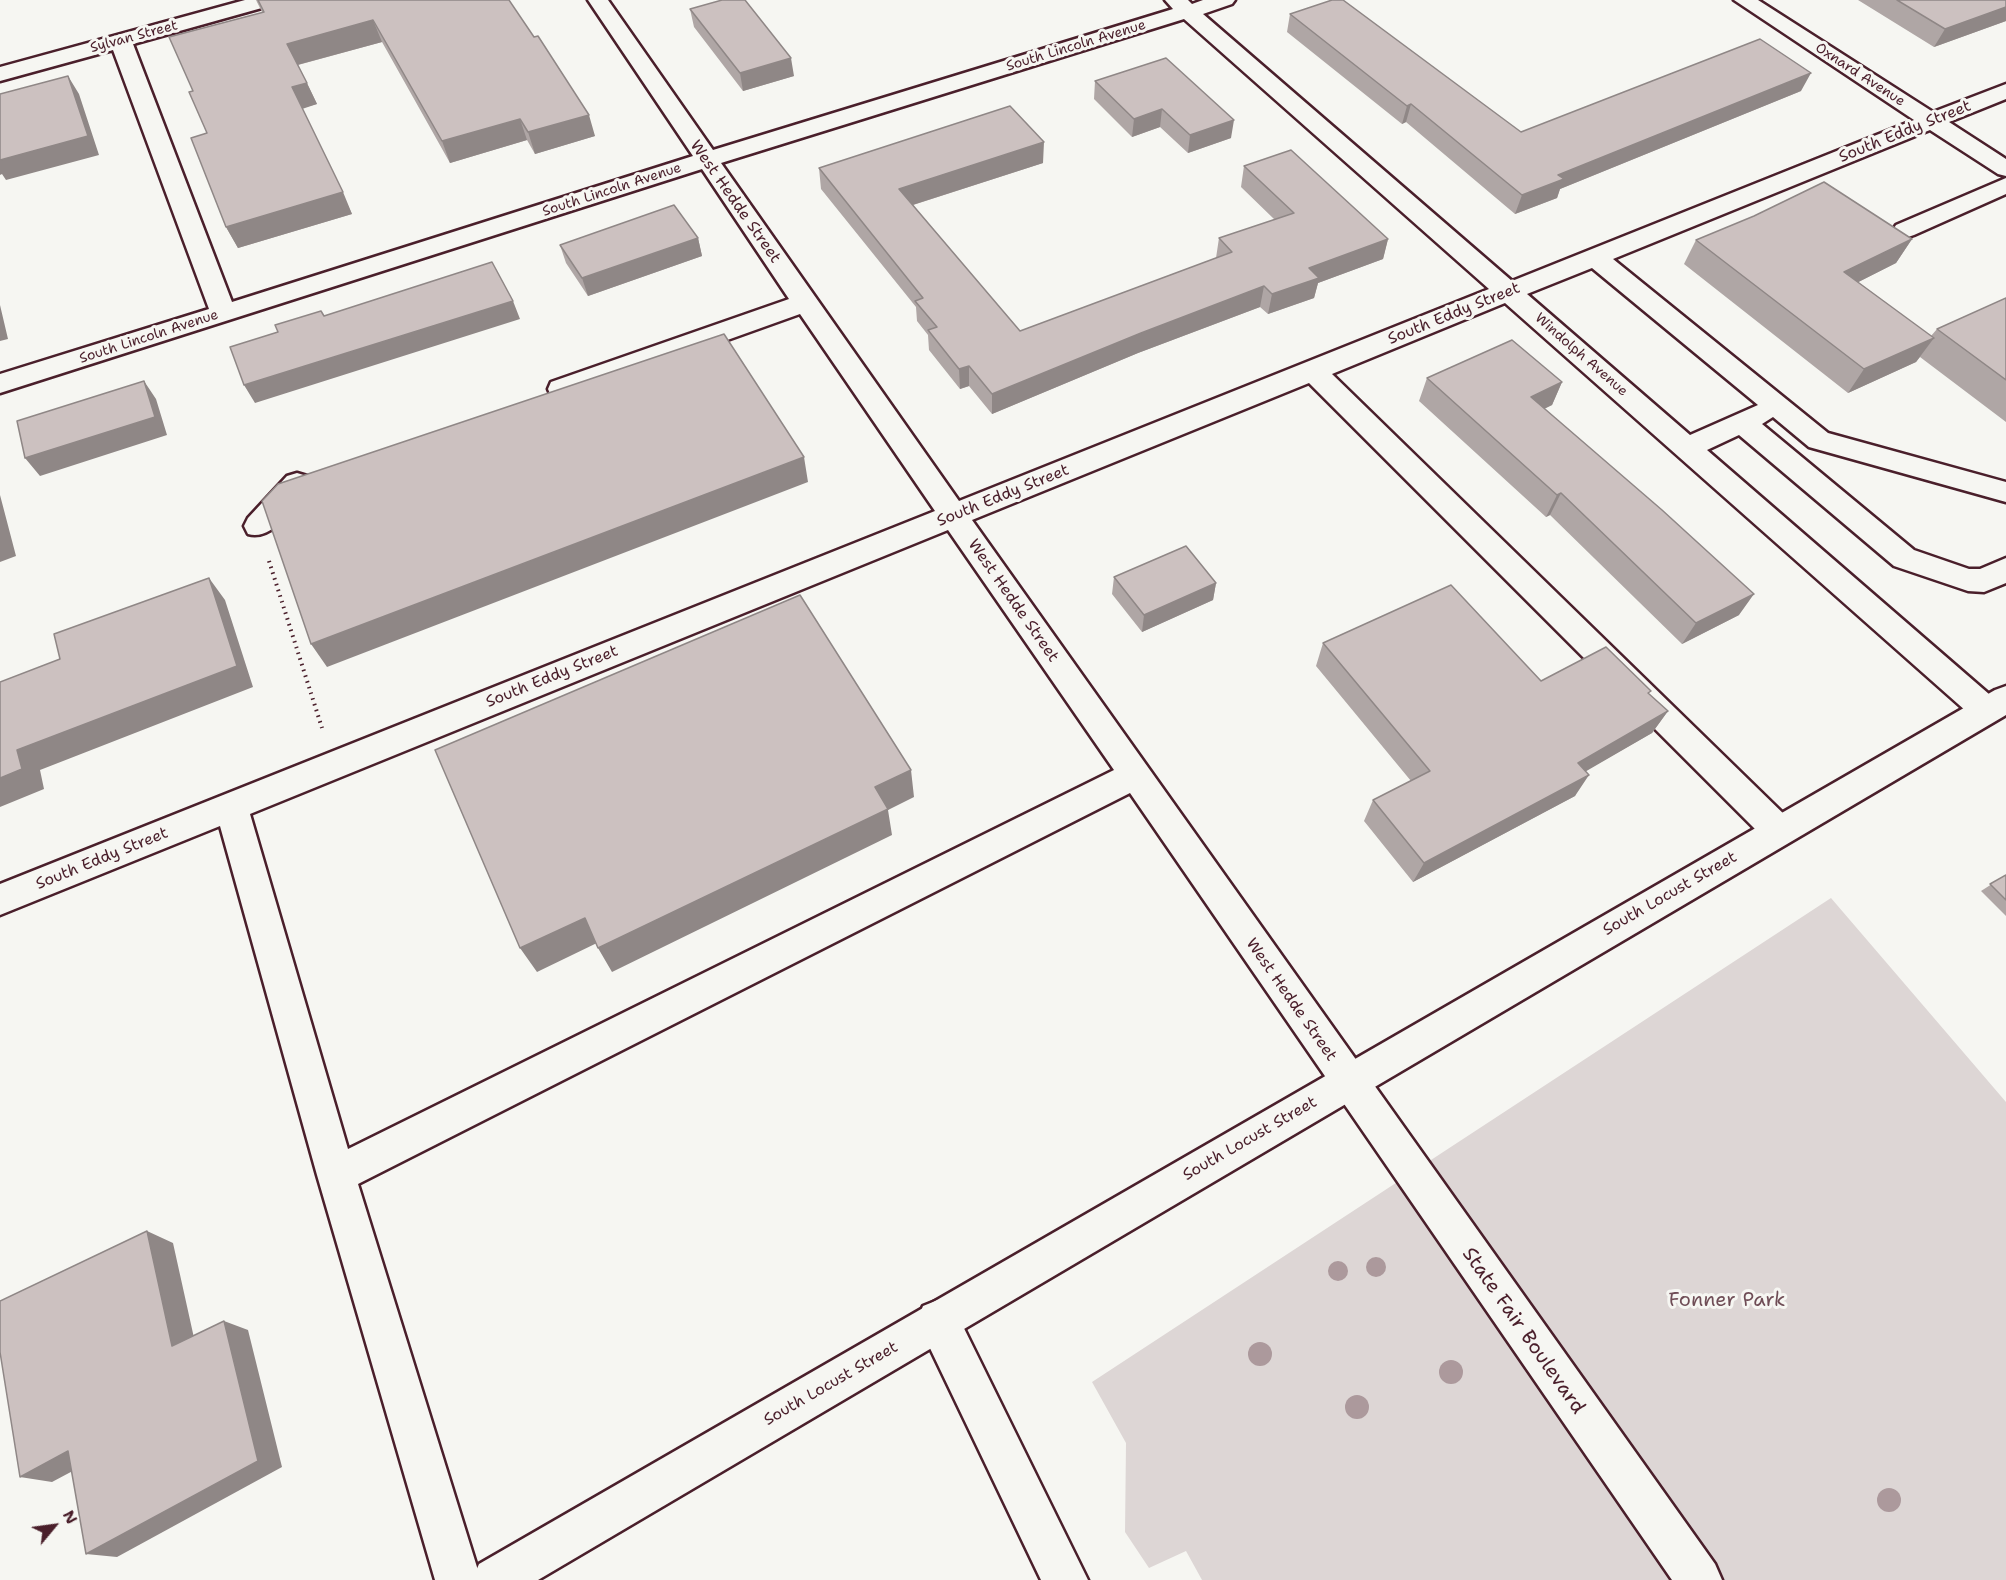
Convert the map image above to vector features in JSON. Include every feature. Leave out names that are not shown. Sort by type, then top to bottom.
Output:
[{"type":"street","name":"Sylvan Street","points":[[0,74],[269,0]]},
{"type":"street","name":"West Hedde Street","points":[[598,0],[805,303],[1348,1082]]},
{"type":"street","name":"South Lincoln Avenue","points":[[0,384],[1182,6],[1225,0]]},
{"type":"street","name":"Oxnard Avenue","points":[[1744,0],[2006,169]]},
{"type":"street","name":"Windolph Avenue","points":[[1182,6],[1687,448],[1996,704]]},
{"type":"street","points":[[121,41],[223,314]]},
{"type":"street","name":"South Eddy Street","points":[[0,900],[2006,91]]},
{"type":"street","points":[[1905,230],[2006,185]]},
{"type":"street","points":[[1595,257],[1818,440],[2006,492]]},
{"type":"street","points":[[534,399],[805,303]]},
{"type":"street","points":[[1313,371],[1779,831]]},
{"type":"street","points":[[1687,448],[1777,406]]},
{"type":"street","points":[[1742,422],[1904,558],[1968,580],[1984,581],[2006,569]]},
{"type":"street","points":[[258,526],[297,483],[319,475]]},
{"type":"street","name":"South Locust Street","points":[[495,1580],[1996,704]]},
{"type":"street","points":[[336,1175],[1134,775]]},
{"type":"street","points":[[231,807],[336,1175],[458,1580]]},
{"type":"street","name":"State Fair Boulevard","points":[[1348,1082],[1699,1580]]},
{"type":"street","points":[[938,1321],[1065,1580]]},
{"type":"path","points":[[258,526],[333,765]]},
{"type":"green space","name":"Fonner Park","points":[[1831,898],[2006,1102],[2006,1580],[1202,1580],[1186,1551],[1149,1568],[1125,1532],[1126,1443],[1092,1382]]},
{"type":"building","points":[[258,0],[509,0],[534,37],[538,36],[589,115],[528,132],[520,119],[442,141],[373,20],[287,44],[307,83],[292,87],[343,192],[226,227],[191,138],[207,133],[189,92],[193,91],[169,37],[264,12]]},
{"type":"building","points":[[722,0],[745,0],[791,58],[740,73],[690,9]]},
{"type":"building","points":[[1332,0],[1343,0],[1521,132],[1760,39],[1811,73],[1558,175],[1564,179],[1522,195],[1411,104],[1407,106],[1290,14]]},
{"type":"building","points":[[1897,0],[2006,0],[2006,7],[1945,29]]},
{"type":"building","points":[[1166,58],[1234,120],[1190,135],[1162,109],[1134,119],[1095,81]]},
{"type":"building","points":[[68,76],[88,136],[0,160],[0,94]]},
{"type":"building","points":[[1010,106],[1044,142],[899,189],[1020,331],[1232,252],[1219,238],[1294,213],[1244,166],[1291,150],[1388,239],[1309,268],[1319,278],[1272,294],[1264,286],[992,394],[969,366],[959,369],[928,330],[937,327],[915,301],[923,298],[819,168]]},
{"type":"building","points":[[1824,182],[1912,239],[1844,272],[1934,338],[1864,369],[1696,240],[1754,216]]},
{"type":"building","points":[[674,205],[698,238],[582,278],[560,245]]},
{"type":"building","points":[[492,262],[513,301],[244,385],[230,347],[278,332],[275,325],[321,311],[324,316]]},
{"type":"building","points":[[2006,298],[2006,380],[1937,329]]},
{"type":"building","points":[[724,334],[804,457],[311,644],[262,501],[278,484]]},
{"type":"building","points":[[1512,340],[1562,382],[1531,397],[1662,510],[1754,594],[1696,623],[1561,493],[1557,495],[1427,378]]},
{"type":"building","points":[[144,381],[155,417],[25,458],[17,421]]},
{"type":"building","points":[[1186,546],[1216,583],[1144,615],[1114,577]]},
{"type":"building","points":[[209,578],[237,666],[17,750],[22,769],[0,778],[0,682],[60,659],[54,634]]},
{"type":"building","points":[[1451,585],[1541,681],[1606,647],[1651,691],[1648,693],[1668,711],[1578,763],[1589,775],[1424,863],[1373,800],[1430,771],[1323,643]]},
{"type":"building","points":[[800,595],[911,770],[875,787],[888,809],[598,948],[585,918],[520,948],[435,750]]},
{"type":"building","points":[[2006,875],[2006,900],[1990,884]]},
{"type":"building","points":[[147,1231],[172,1346],[224,1321],[258,1461],[86,1554],[68,1451],[20,1477],[0,1352],[0,1301]]}]
